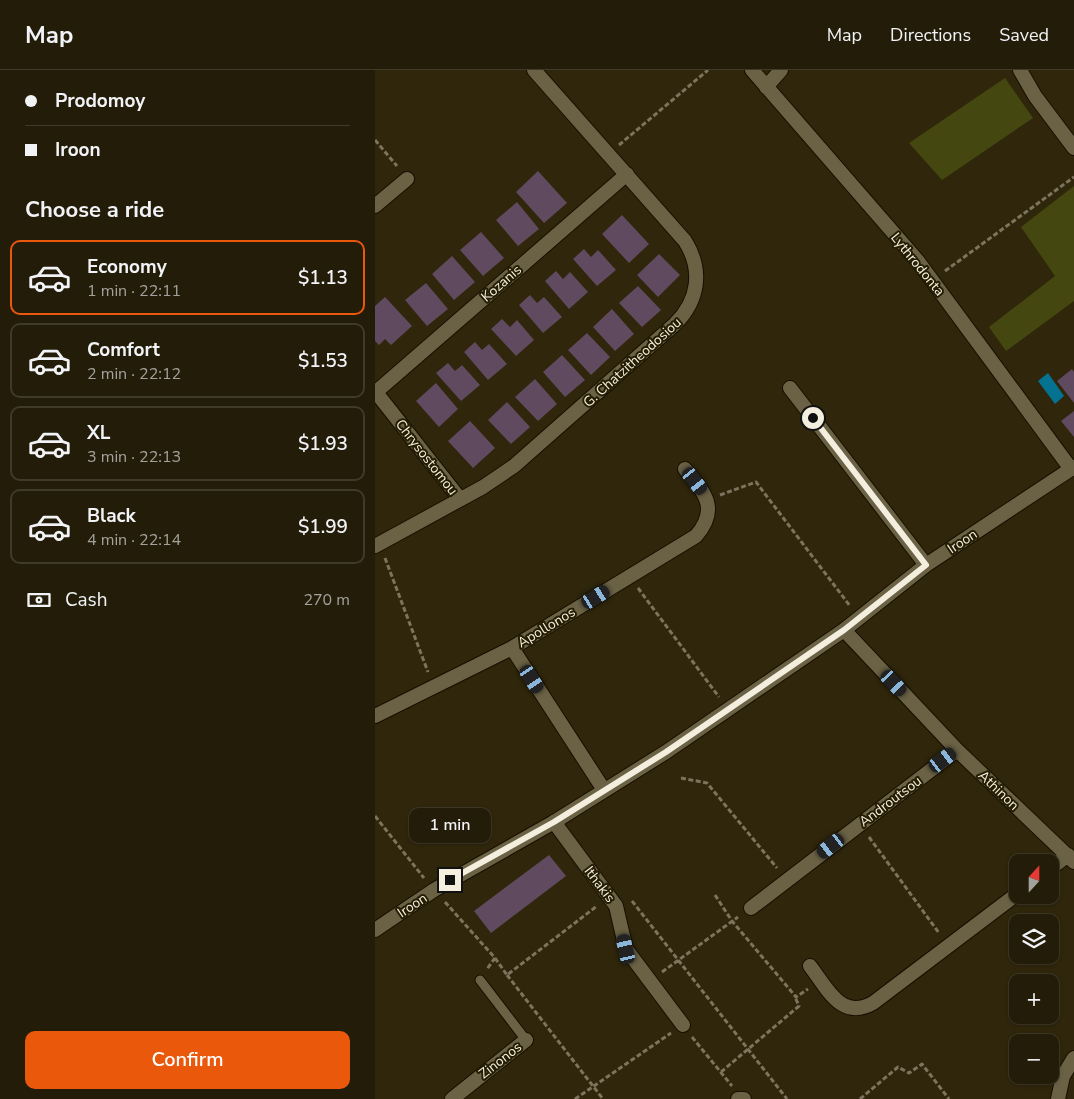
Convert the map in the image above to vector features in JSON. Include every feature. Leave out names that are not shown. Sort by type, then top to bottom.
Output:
[{"type":"street","name":"G. Chatzitheodosiou","points":[[377,545],[492,481],[527,456],[675,324],[691,304],[697,282],[696,268],[693,254],[685,241],[534,70]]},
{"type":"street","name":"Lythrodonta","points":[[752,70],[932,280],[1073,468]]},
{"type":"street","points":[[766,87],[781,70]]},
{"type":"street","points":[[1020,70],[1035,96],[1074,148]]},
{"type":"street","name":"Kozanis","points":[[375,391],[627,174]]},
{"type":"street","points":[[375,206],[407,179]]},
{"type":"street","points":[[790,388],[926,565]]},
{"type":"street","name":"Chrysostomou","points":[[375,391],[460,499]]},
{"type":"street","name":"Iroon","points":[[375,930],[434,890],[554,822],[728,710],[860,619],[926,565],[1073,468]]},
{"type":"street","points":[[685,469],[705,493],[707,500]]},
{"type":"street","name":"Apollonos","points":[[375,716],[512,648],[696,536],[703,528],[708,516],[707,500]]},
{"type":"street","name":"Athinon","points":[[844,630],[957,750],[1071,858]]},
{"type":"street","points":[[512,648],[604,790]]},
{"type":"street","name":"Androutsou","points":[[751,908],[957,750]]},
{"type":"street","name":"Ithakis","points":[[554,822],[616,906],[626,949],[683,1025]]},
{"type":"street","points":[[1059,864],[1071,858]]},
{"type":"street","points":[[810,966],[843,1006],[853,1010],[863,1008],[873,1003],[1009,900]]},
{"type":"street","name":"Zinonos","points":[[452,1099],[526,1040]]},
{"type":"street","points":[[1058,1099],[1063,1076],[1074,1058]]},
{"type":"street","points":[[737,1099],[743,1099]]},
{"type":"lane","points":[[480,980],[526,1040]]},
{"type":"path","points":[[609,154],[708,70]]},
{"type":"path","points":[[375,140],[407,179]]},
{"type":"path","points":[[932,280],[1074,178]]},
{"type":"path","points":[[707,500],[756,482],[860,619]]},
{"type":"path","points":[[377,545],[434,686]]},
{"type":"path","points":[[630,577],[728,710]]},
{"type":"path","points":[[681,778],[707,783],[787,880]]},
{"type":"path","points":[[860,824],[948,946]]},
{"type":"path","points":[[715,895],[732,921],[794,994],[799,1006],[721,1072]]},
{"type":"path","points":[[507,975],[610,897],[629,898],[749,1048],[787,1099]]},
{"type":"path","points":[[650,981],[751,908]]},
{"type":"path","points":[[495,958],[603,1099]]},
{"type":"path","points":[[794,994],[796,997],[821,981]]},
{"type":"path","points":[[575,1099],[683,1025],[743,1099]]},
{"type":"path","points":[[860,1099],[898,1067],[909,1073],[922,1064],[949,1099]]},
{"type":"green space","points":[[1005,78],[1033,118],[942,180],[909,143]]},
{"type":"green space","points":[[1074,186],[1074,301],[1006,351],[989,327],[1055,276],[1021,227]]},
{"type":"water","points":[[1048,373],[1064,396],[1055,404],[1038,381]]},
{"type":"building","points":[[538,171],[567,203],[544,223],[516,192]]},
{"type":"building","points":[[517,202],[539,229],[518,246],[496,220]]},
{"type":"building","points":[[622,215],[649,244],[629,263],[602,234]]},
{"type":"building","points":[[481,232],[504,258],[483,276],[460,250]]},
{"type":"building","points":[[584,249],[591,257],[598,250],[616,270],[597,286],[573,259]]},
{"type":"building","points":[[659,254],[680,275],[658,297],[637,275]]},
{"type":"building","points":[[452,256],[475,282],[454,300],[432,274]]},
{"type":"building","points":[[556,271],[563,279],[570,272],[588,292],[569,309],[545,281]]},
{"type":"building","points":[[426,283],[448,309],[427,326],[405,300]]},
{"type":"building","points":[[638,286],[661,310],[642,327],[619,303]]},
{"type":"building","points":[[530,295],[537,303],[544,297],[562,317],[543,333],[519,305]]},
{"type":"building","points":[[385,297],[412,326],[391,345],[385,339],[379,345],[375,341],[375,306]]},
{"type":"building","points":[[612,309],[634,334],[615,351],[593,327]]},
{"type":"building","points":[[502,319],[510,327],[517,320],[534,340],[516,356],[491,329]]},
{"type":"building","points":[[587,333],[610,357],[591,375],[568,350]]},
{"type":"building","points":[[475,342],[482,350],[489,344],[507,364],[488,380],[464,352]]},
{"type":"building","points":[[562,355],[585,380],[565,397],[543,372]]},
{"type":"building","points":[[448,363],[455,371],[462,365],[480,385],[461,401],[436,373]]},
{"type":"building","points":[[1072,369],[1074,372],[1074,403],[1057,381]]},
{"type":"building","points":[[535,379],[557,404],[538,421],[515,397]]},
{"type":"building","points":[[436,383],[458,409],[439,427],[416,401]]},
{"type":"building","points":[[507,402],[530,427],[511,444],[488,420]]},
{"type":"building","points":[[1074,411],[1074,437],[1061,421]]},
{"type":"building","points":[[470,421],[495,448],[473,468],[448,441]]},
{"type":"building","points":[[549,855],[566,876],[491,933],[474,911]]},
{"type":"route","points":[[450,880],[554,822],[666,752],[860,619],[926,565],[813,418]]}]
